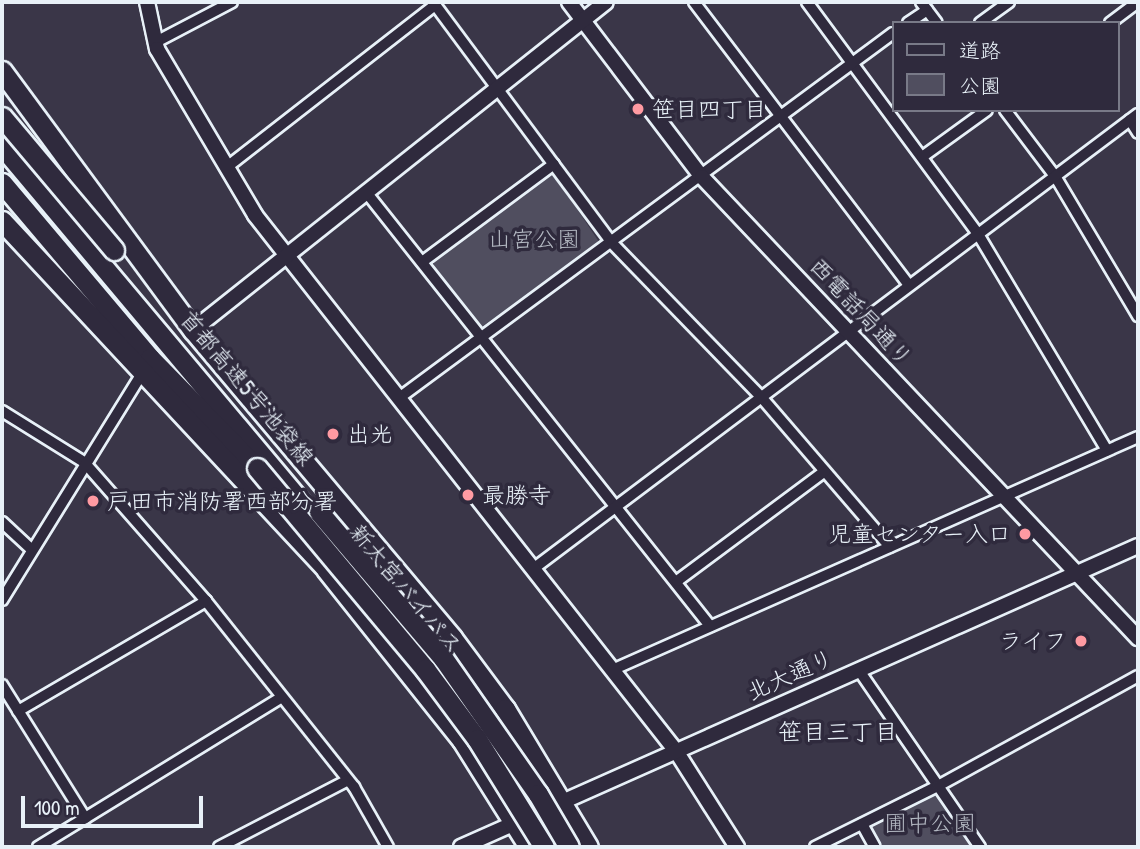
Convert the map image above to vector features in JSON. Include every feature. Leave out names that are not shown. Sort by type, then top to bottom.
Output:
[{"type":"highway","points":[[2,71],[104,214],[192,330],[453,638],[505,709],[588,847]]},
{"type":"highway","points":[[2,92],[104,214]]},
{"type":"highway","points":[[2,111],[92,251]]},
{"type":"highway","points":[[2,117],[271,443],[319,512]]},
{"type":"highway","name":"首都高速5号池袋線","points":[[2,136],[450,667],[531,783],[569,847]]},
{"type":"highway","name":"新大宮バイパス","points":[[2,146],[438,662],[495,748],[431,667],[2,155]]},
{"type":"highway","name":"首都高速5号池袋線","points":[[2,164],[425,669],[477,739],[544,847]]},
{"type":"highway","points":[[2,183],[150,358],[257,468]]},
{"type":"highway","points":[[2,198],[144,370]]},
{"type":"highway","points":[[2,221],[264,498],[412,671],[462,740],[529,847]]},
{"type":"street","points":[[147,2],[154,43],[255,215],[676,751],[737,847]]},
{"type":"street","points":[[154,43],[232,2]]},
{"type":"street","name":"西電話局通り","points":[[569,2],[702,177],[1138,638]]},
{"type":"street","points":[[192,330],[606,2]]},
{"type":"street","points":[[694,2],[909,285]]},
{"type":"street","points":[[807,2],[978,234],[1107,450]]},
{"type":"street","points":[[983,21],[1009,2]]},
{"type":"street","points":[[1113,21],[1138,2]]},
{"type":"street","points":[[226,167],[434,3],[612,243],[762,398],[890,547]]},
{"type":"street","points":[[910,21],[924,6],[935,21]]},
{"type":"street","points":[[399,398],[702,177],[779,116],[892,34]]},
{"type":"street","points":[[922,157],[984,112]]},
{"type":"street","points":[[1007,112],[1055,176],[1138,316]]},
{"type":"street","points":[[533,569],[1134,117],[1138,133]]},
{"type":"street","points":[[422,262],[554,164]]},
{"type":"street","points":[[366,192],[710,626]]},
{"type":"street","points":[[2,600],[84,462],[144,370]]},
{"type":"street","points":[[2,411],[84,462],[206,601],[348,779],[388,847]]},
{"type":"street","points":[[612,670],[1138,437]]},
{"type":"street","points":[[677,581],[825,471]]},
{"type":"street","points":[[2,522],[32,550]]},
{"type":"street","name":"北大通り","points":[[461,847],[1138,546]]},
{"type":"street","points":[[18,711],[206,601]]},
{"type":"street","points":[[858,669],[980,847]]},
{"type":"street","points":[[815,847],[938,786],[1138,676]]},
{"type":"street","points":[[2,685],[85,818]]},
{"type":"street","points":[[38,847],[282,697]]},
{"type":"street","points":[[219,847],[348,779]]},
{"type":"street","points":[[862,824],[875,847]]},
{"type":"green space","name":"山宮公園","points":[[548,173],[553,173],[601,245],[481,327],[434,267],[434,261]]},
{"type":"green space","name":"圃中公園","points":[[933,795],[940,796],[975,847],[879,847],[872,826]]},
{"type":"place","name":"笹目四丁目","points":[[638,109]]},
{"type":"place","name":"出光","points":[[333,434]]},
{"type":"place","name":"最勝寺","points":[[468,495]]},
{"type":"place","name":"戸田市消防署西部分署","points":[[93,501]]},
{"type":"place","name":"児童センター入口","points":[[1025,534]]},
{"type":"place","name":"ライフ","points":[[1081,641]]},
{"type":"district","name":"笹目三丁目","points":[[838,732]]}]
